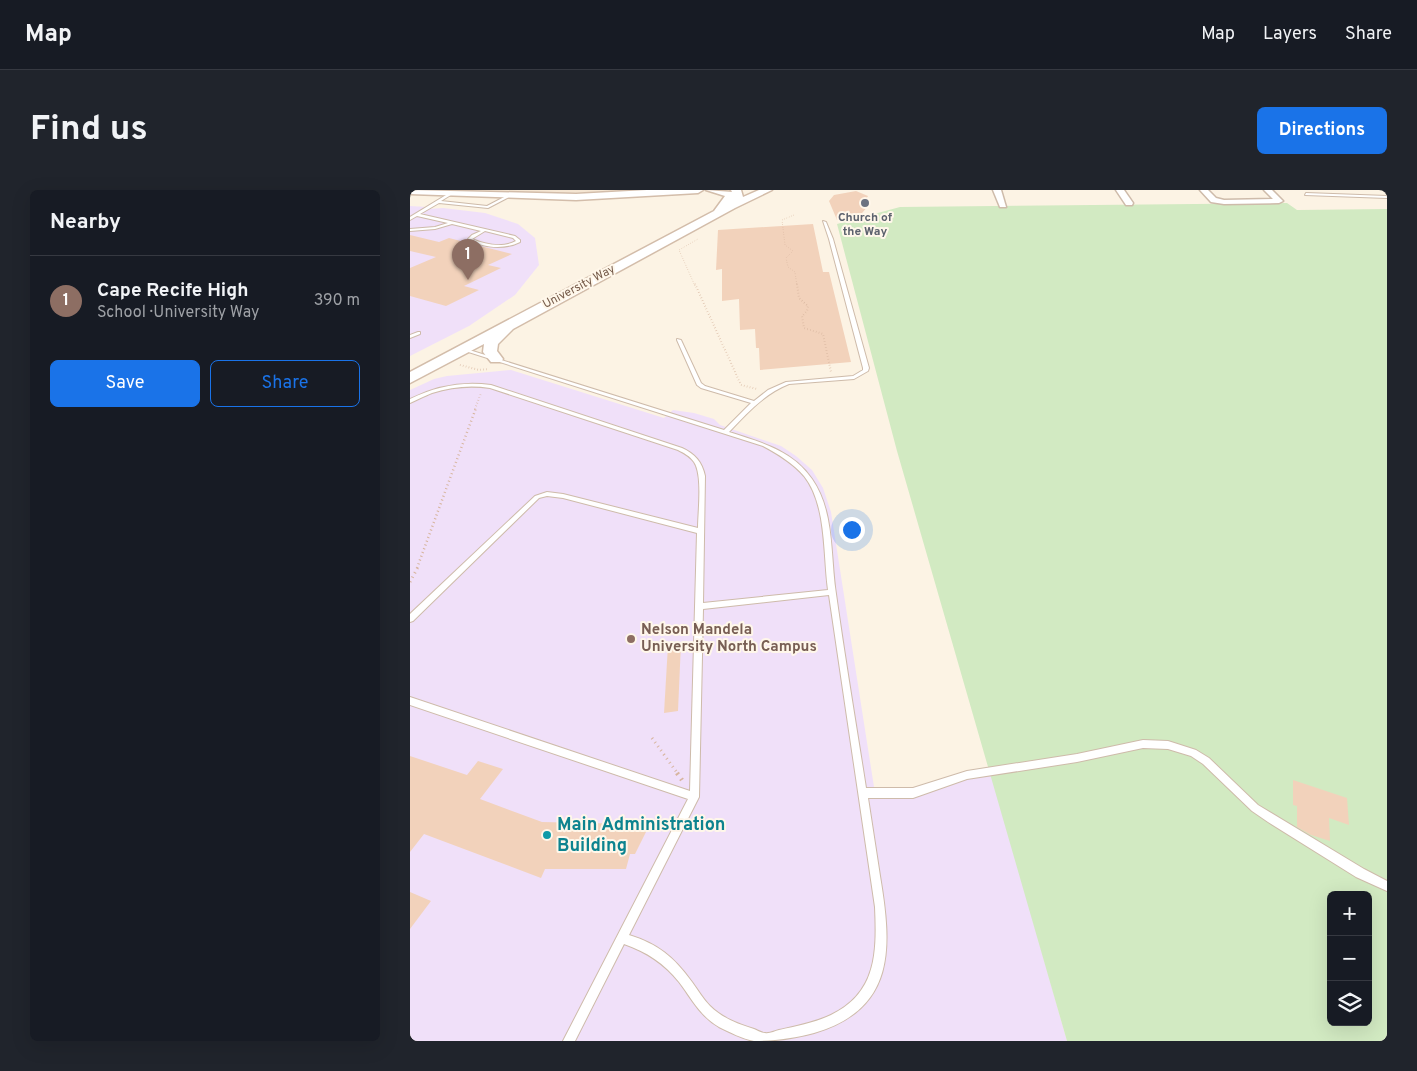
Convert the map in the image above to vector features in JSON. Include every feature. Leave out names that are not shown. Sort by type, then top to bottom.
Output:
[{"type":"street","points":[[410,191],[510,196],[601,196],[698,190]]},
{"type":"street","points":[[711,190],[723,192],[731,196],[716,214]]},
{"type":"street","points":[[731,206],[738,197],[736,190]]},
{"type":"street","name":"University Way","points":[[410,378],[731,206],[767,190]]},
{"type":"street","points":[[996,190],[1003,205]]},
{"type":"street","points":[[1120,190],[1129,203]]},
{"type":"street","points":[[1204,190],[1214,200],[1224,202],[1279,201],[1268,190]]},
{"type":"street","points":[[496,359],[490,352],[492,342],[516,320]]},
{"type":"lane","points":[[410,219],[455,192]]},
{"type":"lane","points":[[1306,194],[1387,197]]},
{"type":"lane","points":[[440,202],[488,207],[498,204],[510,196]]},
{"type":"lane","points":[[418,215],[514,237],[519,241],[502,247],[470,239],[483,231]]},
{"type":"lane","points":[[725,432],[769,391],[788,384],[854,377],[861,375],[866,368],[831,239],[824,222]]},
{"type":"lane","points":[[410,230],[435,228],[450,223]]},
{"type":"lane","points":[[410,337],[418,334]]},
{"type":"lane","points":[[679,340],[699,384],[756,403]]},
{"type":"lane","points":[[461,349],[765,445],[782,454],[802,470],[816,490],[823,521],[831,592],[880,907],[882,937],[880,963],[874,981],[862,999],[845,1013],[824,1024],[762,1040],[720,1021],[707,1012],[666,958],[647,946],[623,938]]},
{"type":"lane","points":[[410,401],[432,391],[472,384],[484,385],[553,406],[688,452],[699,462],[701,472],[694,797],[569,1041]]},
{"type":"lane","points":[[410,619],[503,527],[542,494],[563,496],[700,531]]},
{"type":"lane","points":[[699,606],[831,592]]},
{"type":"lane","points":[[410,701],[694,797]]},
{"type":"lane","points":[[863,794],[913,793],[967,775],[1076,758],[1143,744],[1168,745],[1193,753],[1206,761],[1256,808],[1271,819],[1360,873],[1387,886]]},
{"type":"path","points":[[794,215],[782,220],[785,245],[793,251],[786,258],[788,266],[795,272],[799,298],[808,306],[807,311],[802,316],[804,328],[823,334],[832,379]]},
{"type":"path","points":[[701,237],[679,250],[741,385],[769,391]]},
{"type":"path","points":[[410,582],[415,574],[484,385]]},
{"type":"path","points":[[652,738],[694,797]]},
{"type":"shaded area","points":[[470,190],[645,190],[563,193]]},
{"type":"shaded area","points":[[410,206],[485,213],[518,224],[535,238],[539,265],[515,295],[469,326],[410,356]]},
{"type":"shaded area","name":"Nelson Mandela University North Campus","points":[[511,370],[664,418],[673,410],[694,413],[714,419],[720,425],[781,446],[812,470],[823,488],[831,512],[874,787],[898,789],[918,787],[958,774],[990,769],[1067,1041],[410,1041],[410,390],[434,379],[447,376]]},
{"type":"green space","points":[[1287,203],[1297,210],[1387,209],[1387,1041],[1067,1041],[897,451],[837,224],[900,207]]},
{"type":"building","points":[[856,191],[868,196],[864,203],[870,204],[854,222],[837,220],[829,201],[834,195]]},
{"type":"building","points":[[813,224],[823,272],[829,272],[851,362],[760,370],[759,348],[756,348],[755,329],[740,330],[739,299],[722,301],[722,269],[716,270],[718,230]]},
{"type":"building","points":[[410,235],[439,242],[449,238],[512,254],[488,265],[501,268],[464,286],[479,290],[446,306],[410,296],[410,268],[436,257],[410,251]]},
{"type":"building","points":[[681,643],[678,711],[664,713],[668,645]]},
{"type":"building","name":"Main Administration Building","points":[[410,756],[467,775],[478,761],[503,769],[480,799],[542,822],[632,824],[631,828],[649,826],[635,854],[630,854],[626,869],[545,869],[541,878],[424,834],[410,852]]},
{"type":"building","points":[[1293,780],[1347,798],[1349,825],[1329,818],[1330,841],[1311,835],[1297,827],[1297,806],[1293,805]]},
{"type":"building","points":[[410,892],[431,901],[410,929]]},
{"type":"place","name":"Church of the Way","points":[[865,203]]},
{"type":"place","name":"Cape Recife High","points":[[468,280]]},
{"type":"place","name":"Nelson Mandela University North Campus","points":[[631,639]]},
{"type":"place","name":"Main Administration Building","points":[[547,835]]}]
